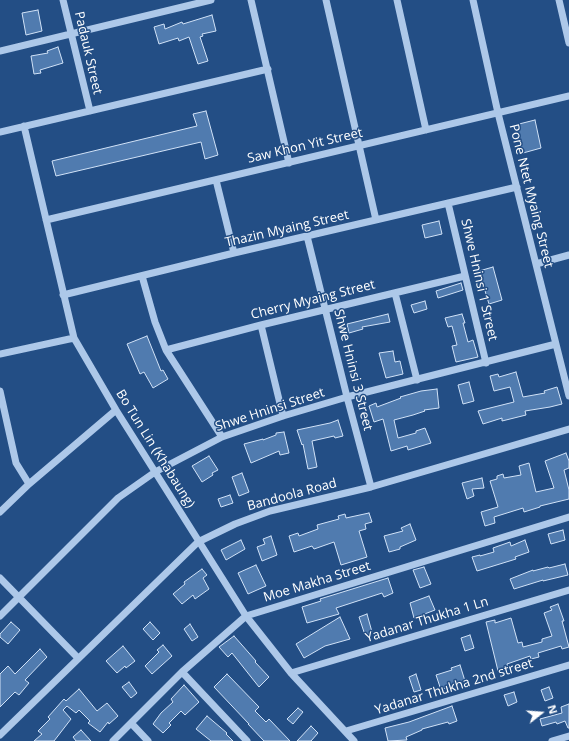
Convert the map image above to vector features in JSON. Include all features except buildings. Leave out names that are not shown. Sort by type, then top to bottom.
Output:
[{"type":"street","name":"Padauk Street","points":[[63,0],[90,111]]},
{"type":"street","points":[[0,51],[211,0]]},
{"type":"street","points":[[251,0],[289,163]]},
{"type":"street","points":[[326,0],[376,220]]},
{"type":"street","points":[[397,0],[426,130]]},
{"type":"street","name":"Pone Ntet Myaing Street","points":[[473,0],[498,113],[569,396]]},
{"type":"street","points":[[559,0],[569,43]]},
{"type":"street","points":[[0,132],[268,69]]},
{"type":"street","name":"Saw Khon Yit Street","points":[[46,220],[569,96]]},
{"type":"street","name":"Bo Tun Lin (Khabaung)","points":[[24,126],[74,338],[116,410],[246,616],[291,673],[354,741]]},
{"type":"street","points":[[216,180],[234,253]]},
{"type":"street","name":"Thazin Myaing Street","points":[[63,295],[516,187]]},
{"type":"street","name":"Shwe Hninsi 1 Street","points":[[448,203],[486,363]]},
{"type":"street","name":"Shwe Hninsi 3 Street","points":[[307,236],[371,487]]},
{"type":"street","points":[[536,264],[569,256]]},
{"type":"street","points":[[142,276],[155,322],[166,350],[222,437]]},
{"type":"street","name":"Cherry Myaing Street","points":[[166,350],[261,325],[465,276]]},
{"type":"street","points":[[395,293],[417,380]]},
{"type":"street","points":[[261,325],[283,416]]},
{"type":"street","points":[[0,354],[74,338]]},
{"type":"street","name":"Shwe Hninsi Street","points":[[0,616],[118,498],[155,472],[222,437],[283,416],[347,397],[486,363],[556,344]]},
{"type":"street","points":[[0,391],[16,463],[29,484]]},
{"type":"street","points":[[0,512],[29,484],[116,410]]},
{"type":"street","name":"Bandoola Road","points":[[0,735],[198,542],[235,524],[270,511],[371,487],[569,429]]},
{"type":"street","name":"Moe Makha Street","points":[[113,741],[182,672],[246,616],[569,517]]},
{"type":"street","points":[[0,578],[78,658]]},
{"type":"street","name":"Yadanar Thukha 1 Ln","points":[[291,673],[569,590]]},
{"type":"street","name":"Yadanar Thukha 2nd street","points":[[346,731],[569,665]]},
{"type":"street","points":[[182,672],[247,741]]},
{"type":"street","points":[[131,723],[148,741]]},
{"type":"street","points":[[552,741],[569,736]]}]
